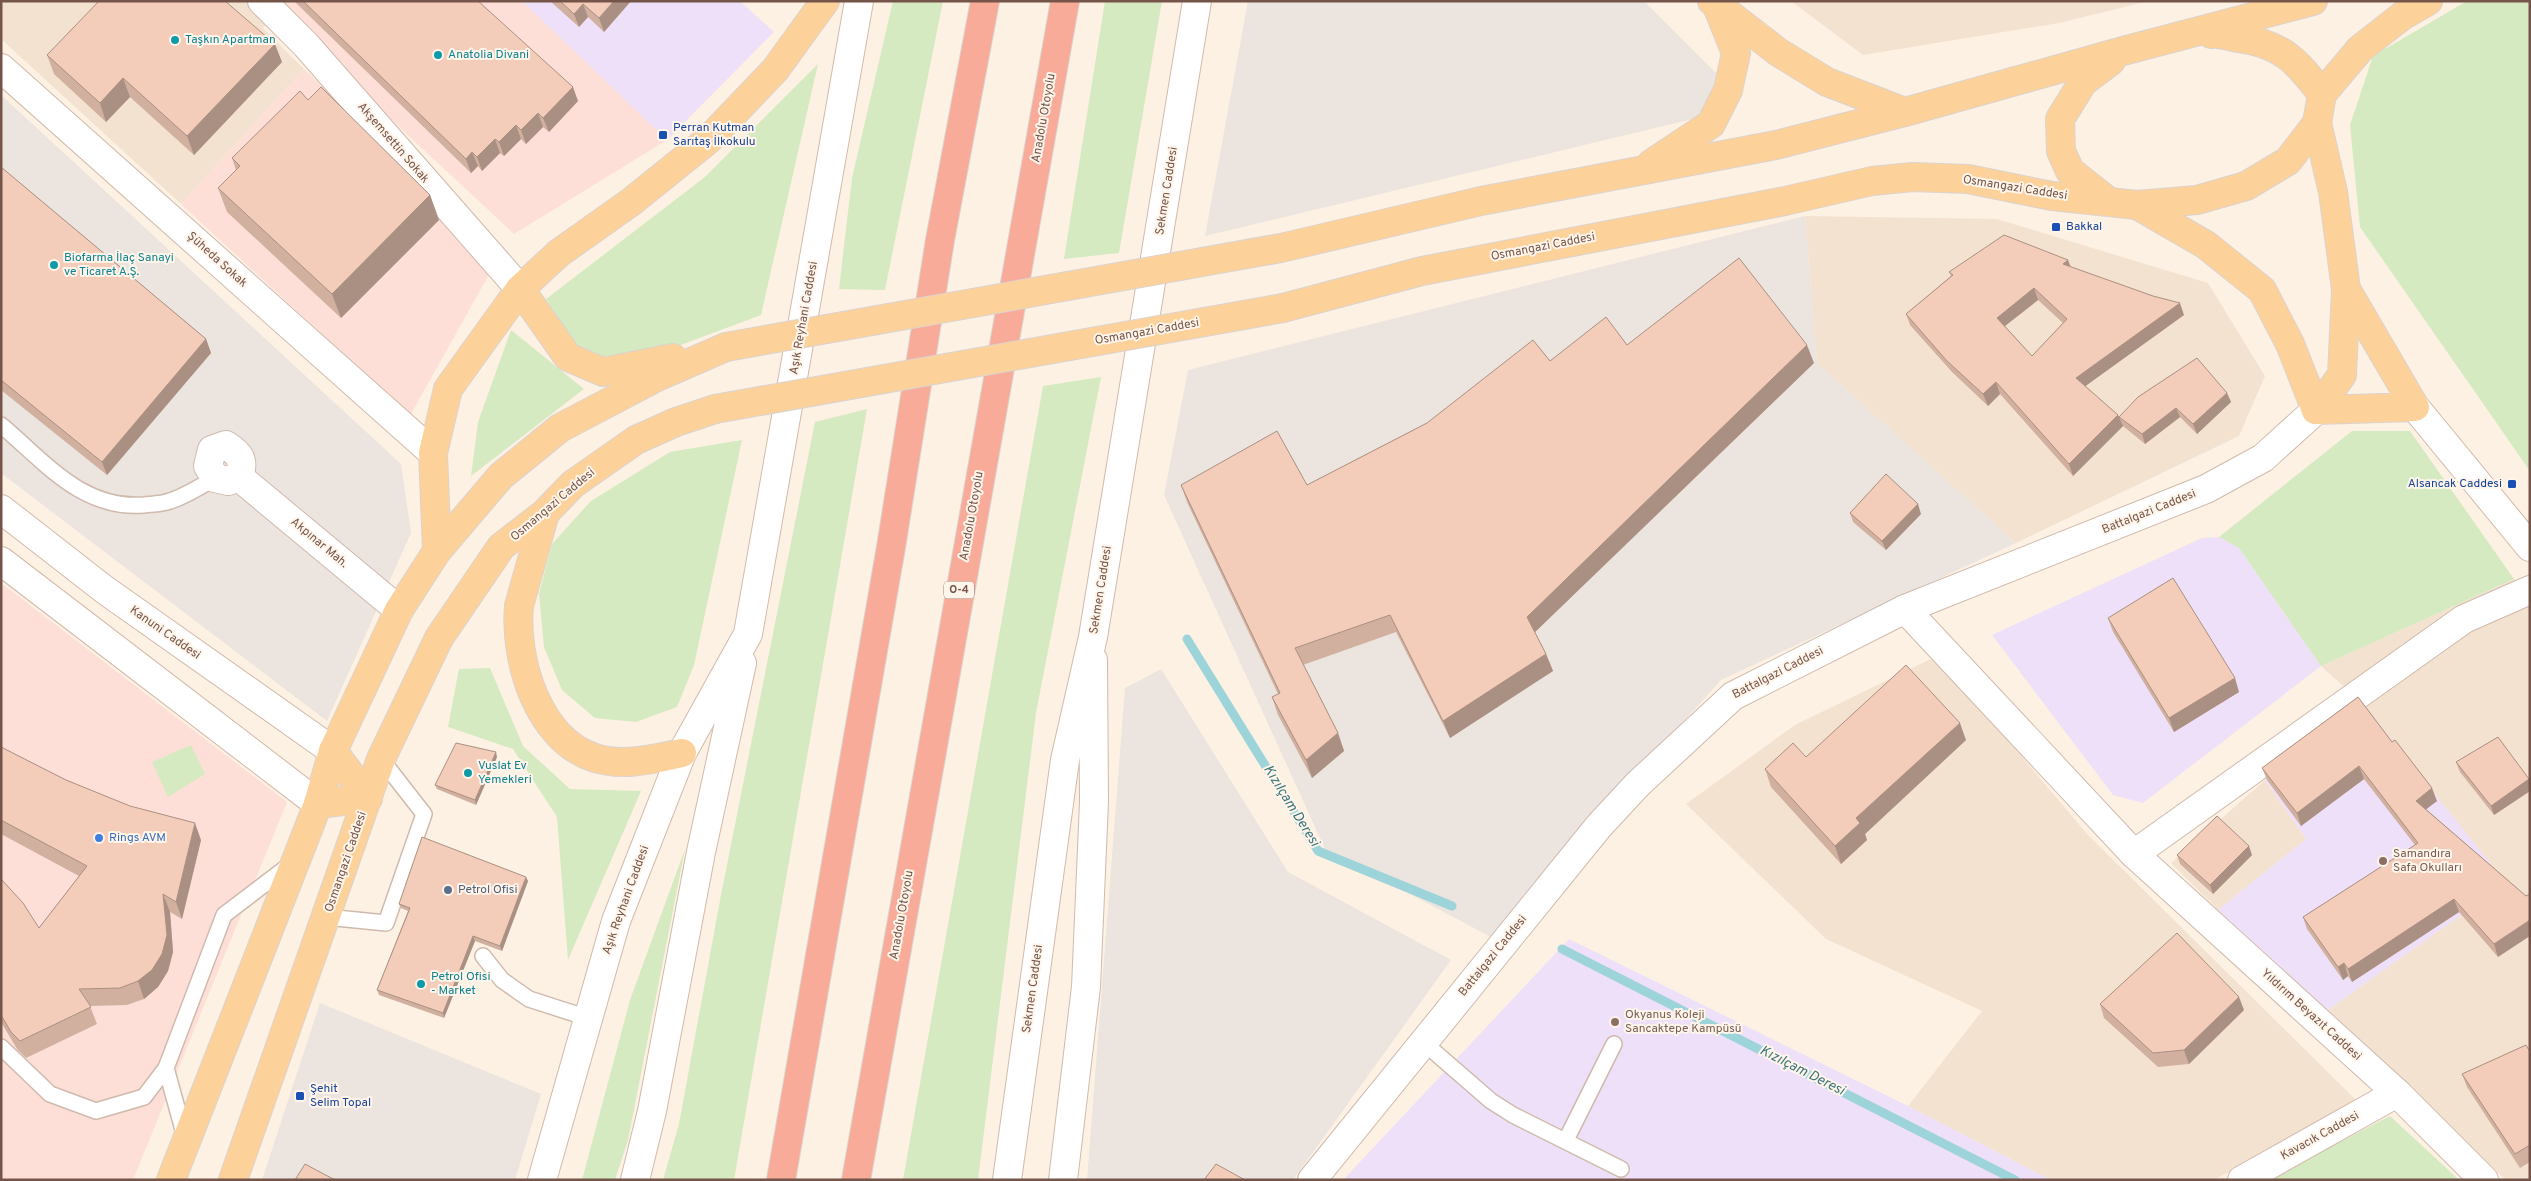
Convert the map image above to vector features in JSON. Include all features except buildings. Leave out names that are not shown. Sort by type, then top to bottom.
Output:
[{"type":"highway","points":[[781,1180],[891,547],[940,240],[985,1]]},
{"type":"highway","name":"Anadolu Otoyolu","points":[[856,1180],[1065,1]]},
{"type":"main road","points":[[437,552],[433,452],[448,389],[520,289],[559,253],[631,202],[708,140],[775,70],[825,1]]},
{"type":"main road","points":[[2166,42],[2313,1]]},
{"type":"main road","points":[[520,289],[568,357],[603,372],[726,347],[1281,248],[1456,206],[1776,144],[1905,112],[2123,51],[2214,34],[2254,40],[2281,50],[2304,70],[2322,94],[2360,49],[2402,16],[2428,1]]},
{"type":"main road","points":[[1715,4],[1778,52],[1827,82],[1905,112]]},
{"type":"main road","points":[[1639,172],[1711,124],[1728,90],[1736,53],[1715,4]]},
{"type":"main road","points":[[2108,201],[2070,171],[2061,151],[2060,119],[2083,82],[2123,51]]},
{"type":"main road","name":"Osmangazi Caddesi","points":[[233,1180],[382,759],[439,638],[501,547],[545,513],[573,484],[636,440],[676,422],[715,408],[1283,308],[1422,270],[1785,201],[1872,181],[1913,178],[1968,179],[2052,196],[2137,205],[2197,200],[2246,186],[2288,162],[2317,123],[2322,94]]},
{"type":"main road","points":[[2316,410],[2342,375],[2346,289],[2333,192],[2317,123]]},
{"type":"main road","points":[[2137,205],[2206,245],[2262,290],[2290,344],[2316,410]]},
{"type":"main road","points":[[2316,410],[2415,407],[2346,289]]},
{"type":"main road","points":[[171,1180],[318,804],[332,751],[400,610],[437,552],[500,476],[560,428],[657,377],[726,347]]},
{"type":"main road","points":[[545,513],[519,606],[518,619],[522,651],[531,689],[545,716],[567,742],[594,758],[639,762],[682,753]]},
{"type":"main road","points":[[332,751],[368,798]]},
{"type":"main road","points":[[318,804],[368,798]]},
{"type":"street","name":"Akşemsettin Sokak","points":[[262,1],[306,45],[520,289]]},
{"type":"street","name":"Aşık Reyhani Caddesi","points":[[635,1180],[652,1111],[701,852],[748,634],[860,1]]},
{"type":"street","name":"Sekmen Caddesi","points":[[1007,1180],[1065,760],[1093,637],[1197,1]]},
{"type":"street","name":"Şüheda Sokak","points":[[1,68],[433,452]]},
{"type":"street","points":[[2415,407],[2530,548]]},
{"type":"street","name":"Battalgazi Caddesi","points":[[1312,1180],[1599,826],[1638,784],[1733,696],[1905,609],[2206,489],[2263,458],[2316,410]]},
{"type":"street","name":"Akpınar Mah.","points":[[227,478],[400,610]]},
{"type":"street","name":"Kanuni Caddesi","points":[[1,509],[105,590],[332,751]]},
{"type":"street","points":[[1,560],[318,804]]},
{"type":"street","points":[[2134,854],[2464,619],[2530,590]]},
{"type":"street","name":"Yıldırım Beyazıt Caddesi","points":[[1905,609],[2134,854],[2397,1093],[2484,1180]]},
{"type":"street","name":"Aşık Reyhani Caddesi","points":[[542,1180],[616,921],[682,753],[748,634]]},
{"type":"street","points":[[1063,1180],[1086,987],[1094,802],[1093,637]]},
{"type":"street","name":"Kavacık Caddesi","points":[[2242,1180],[2397,1093]]},
{"type":"lane","points":[[1,425],[80,492],[101,501],[132,506],[159,504],[227,478]]},
{"type":"lane","points":[[326,917],[386,923],[424,814],[382,759]]},
{"type":"lane","points":[[1,1047],[50,1094],[96,1111],[144,1097],[166,1068],[224,915],[296,860]]},
{"type":"lane","points":[[483,956],[502,980],[529,999],[588,1018]]},
{"type":"lane","points":[[1423,1042],[1491,1101],[1513,1115],[1621,1169]]},
{"type":"lane","points":[[1566,1140],[1614,1044]]},
{"type":"lane","points":[[166,1068],[186,1141]]},
{"type":"shaded area","points":[[1,1],[289,1],[263,28],[304,69],[181,204],[1,39]]},
{"type":"shaded area","points":[[289,1],[522,1],[667,140],[514,234],[309,43],[281,9]]},
{"type":"shaded area","points":[[522,1],[740,1],[774,32],[667,140]]},
{"type":"shaded area","points":[[1248,1],[1644,1],[1717,74],[1705,116],[1205,236]]},
{"type":"shaded area","points":[[1791,1],[2149,1],[2059,23],[1863,55]]},
{"type":"shaded area","points":[[304,69],[501,253],[410,416],[181,204]]},
{"type":"shaded area","points":[[1,95],[401,464],[411,533],[327,721],[1,473]]},
{"type":"shaded area","points":[[1805,216],[1997,219],[2208,283],[2265,376],[2239,436],[2016,543],[1817,363]]},
{"type":"shaded area","points":[[1805,216],[1817,363],[2016,543],[1721,680],[1491,937],[1325,849],[1164,495],[1188,370]]},
{"type":"shaded area","points":[[2219,537],[2239,548],[2321,666],[2143,803],[2113,795],[1992,635],[2202,538]]},
{"type":"shaded area","points":[[2514,579],[2530,596],[2530,1180],[2506,1180],[2328,1010],[2505,883],[2363,704],[2321,666]]},
{"type":"shaded area","points":[[1,583],[287,802],[133,1180],[1,1180]]},
{"type":"shaded area","points":[[1937,656],[2087,834],[2363,1107],[2213,1180],[2051,1180],[1908,1106],[1982,1011],[1826,939],[1686,804],[1795,725]]},
{"type":"shaded area","points":[[1161,669],[1288,872],[1451,960],[1293,1180],[1087,1180],[1125,688]]},
{"type":"shaded area","name":"Samandıra Safa Okulları","points":[[2363,704],[2506,883],[2328,1010],[2218,910],[2306,839],[2265,780]]},
{"type":"shaded area","points":[[2265,780],[2306,839],[2218,910],[2171,863]]},
{"type":"shaded area","name":"Okyanus Koleji Sancaktepe Kampüsü","points":[[1569,939],[1908,1106],[2051,1180],[1343,1180]]},
{"type":"shaded area","points":[[320,1003],[541,1094],[515,1180],[262,1180]]},
{"type":"green space","points":[[893,1],[943,1],[885,290],[839,289],[852,178]]},
{"type":"green space","points":[[1105,1],[1162,1],[1119,253],[1064,259]]},
{"type":"green space","points":[[2467,1],[2530,1],[2530,471],[2360,227],[2350,125],[2373,56]]},
{"type":"green space","points":[[818,64],[761,315],[627,365],[578,350],[546,299],[705,177]]},
{"type":"green space","points":[[511,330],[584,389],[471,476],[478,422]]},
{"type":"green space","points":[[1101,377],[1036,713],[978,1180],[903,1180],[1043,386]]},
{"type":"green space","points":[[867,409],[734,1180],[663,1180],[679,1124],[721,895],[815,422]]},
{"type":"green space","points":[[2352,431],[2410,431],[2514,579],[2321,666],[2239,548],[2219,537]]},
{"type":"green space","points":[[742,440],[694,665],[677,707],[636,722],[595,718],[562,690],[544,647],[539,594],[552,544],[591,501],[670,452]]},
{"type":"green space","points":[[490,668],[523,746],[570,789],[641,791],[568,960],[557,817],[513,749],[448,727],[459,669]]},
{"type":"green space","points":[[191,745],[205,774],[168,797],[152,762]]},
{"type":"green space","points":[[685,849],[628,1140],[615,1180],[582,1180],[630,1000]]},
{"type":"green space","points":[[2390,1116],[2458,1179],[2266,1180]]},
{"type":"waterway","name":"Kızılçam Deresi","points":[[1187,639],[1318,851],[1452,906]]},
{"type":"waterway","name":"Kızılçam Deresi","points":[[1562,949],[2015,1180]]},
{"type":"place","name":"Taşkın Apartman","points":[[175,40]]},
{"type":"place","name":"Anatolia Divani","points":[[438,55]]},
{"type":"place","name":"Perran Kutman Sarıtaş İlkokulu","points":[[663,135]]},
{"type":"place","name":"Bakkal","points":[[2056,227]]},
{"type":"place","name":"Biofarma İlaç Sanayi ve Ticaret A.Ş.","points":[[54,265]]},
{"type":"place","name":"Alsancak Caddesi","points":[[2512,484]]},
{"type":"place","name":"Vuslat Ev Yemekleri","points":[[468,773]]},
{"type":"place","name":"Rings AVM","points":[[99,838]]},
{"type":"place","name":"Samandıra Safa Okulları","points":[[2383,861]]},
{"type":"place","name":"Petrol Ofisi","points":[[448,890]]},
{"type":"place","name":"Petrol Ofisi - Market","points":[[421,984]]},
{"type":"place","name":"Okyanus Koleji Sancaktepe Kampüsü","points":[[1615,1022]]},
{"type":"place","name":"Şehit Selim Topal","points":[[300,1096]]}]
